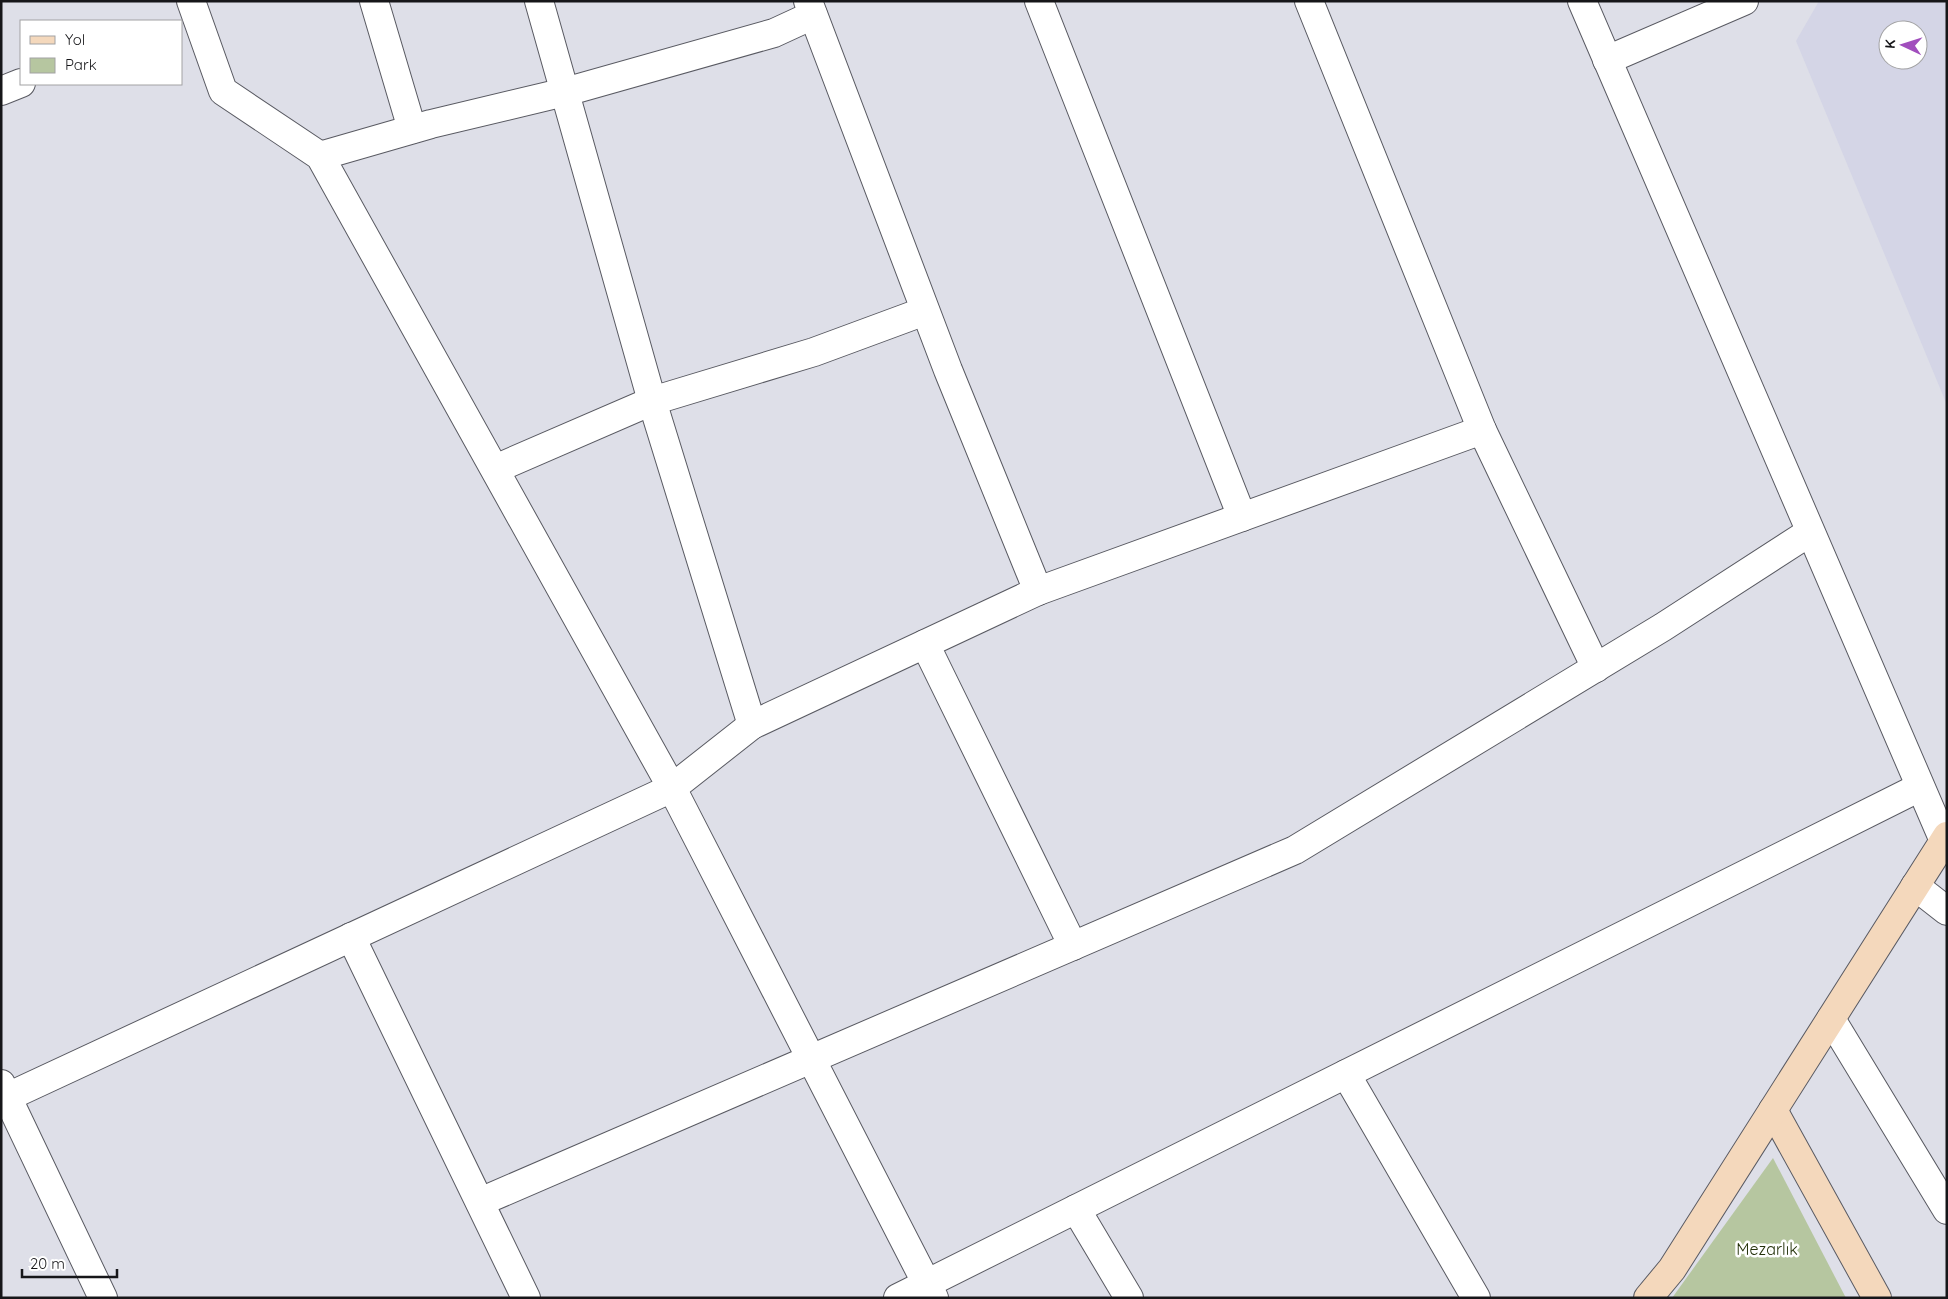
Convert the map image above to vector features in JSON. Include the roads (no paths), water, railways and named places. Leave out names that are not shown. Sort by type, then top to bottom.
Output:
[{"type":"street","points":[[374,1],[412,129]]},
{"type":"street","points":[[539,1],[652,401],[752,725]]},
{"type":"street","points":[[1039,1],[1242,517]]},
{"type":"street","points":[[1309,1],[1482,430],[1596,668]]},
{"type":"street","points":[[1582,1],[1920,787],[1945,839],[1672,1269],[1648,1298]]},
{"type":"street","points":[[1608,60],[1744,1]]},
{"type":"street","points":[[320,156],[412,129],[565,92],[774,33],[811,8],[925,311],[1038,591]]},
{"type":"street","points":[[189,12],[223,91],[320,156],[672,788],[930,1291]]},
{"type":"street","points":[[1,91],[20,83]]},
{"type":"street","points":[[495,470],[652,401],[814,352],[925,311]]},
{"type":"street","points":[[103,1298],[3,1093],[351,937],[672,788],[752,725],[1038,591],[1482,430]]},
{"type":"street","points":[[480,1202],[1295,850],[1596,668],[1810,532]]},
{"type":"street","points":[[925,644],[1073,946]]},
{"type":"street","points":[[898,1298],[930,1291],[1076,1209],[1920,787]]},
{"type":"street","points":[[1915,886],[1947,911]]},
{"type":"street","points":[[351,937],[526,1298]]},
{"type":"street","points":[[1831,1019],[1947,1210]]},
{"type":"street","points":[[1346,1074],[1476,1298]]},
{"type":"street","points":[[1773,1110],[1877,1298]]},
{"type":"street","points":[[1076,1209],[1129,1298]]},
{"type":"park label","name":"Mezarlık","points":[[1767,1249]]}]
